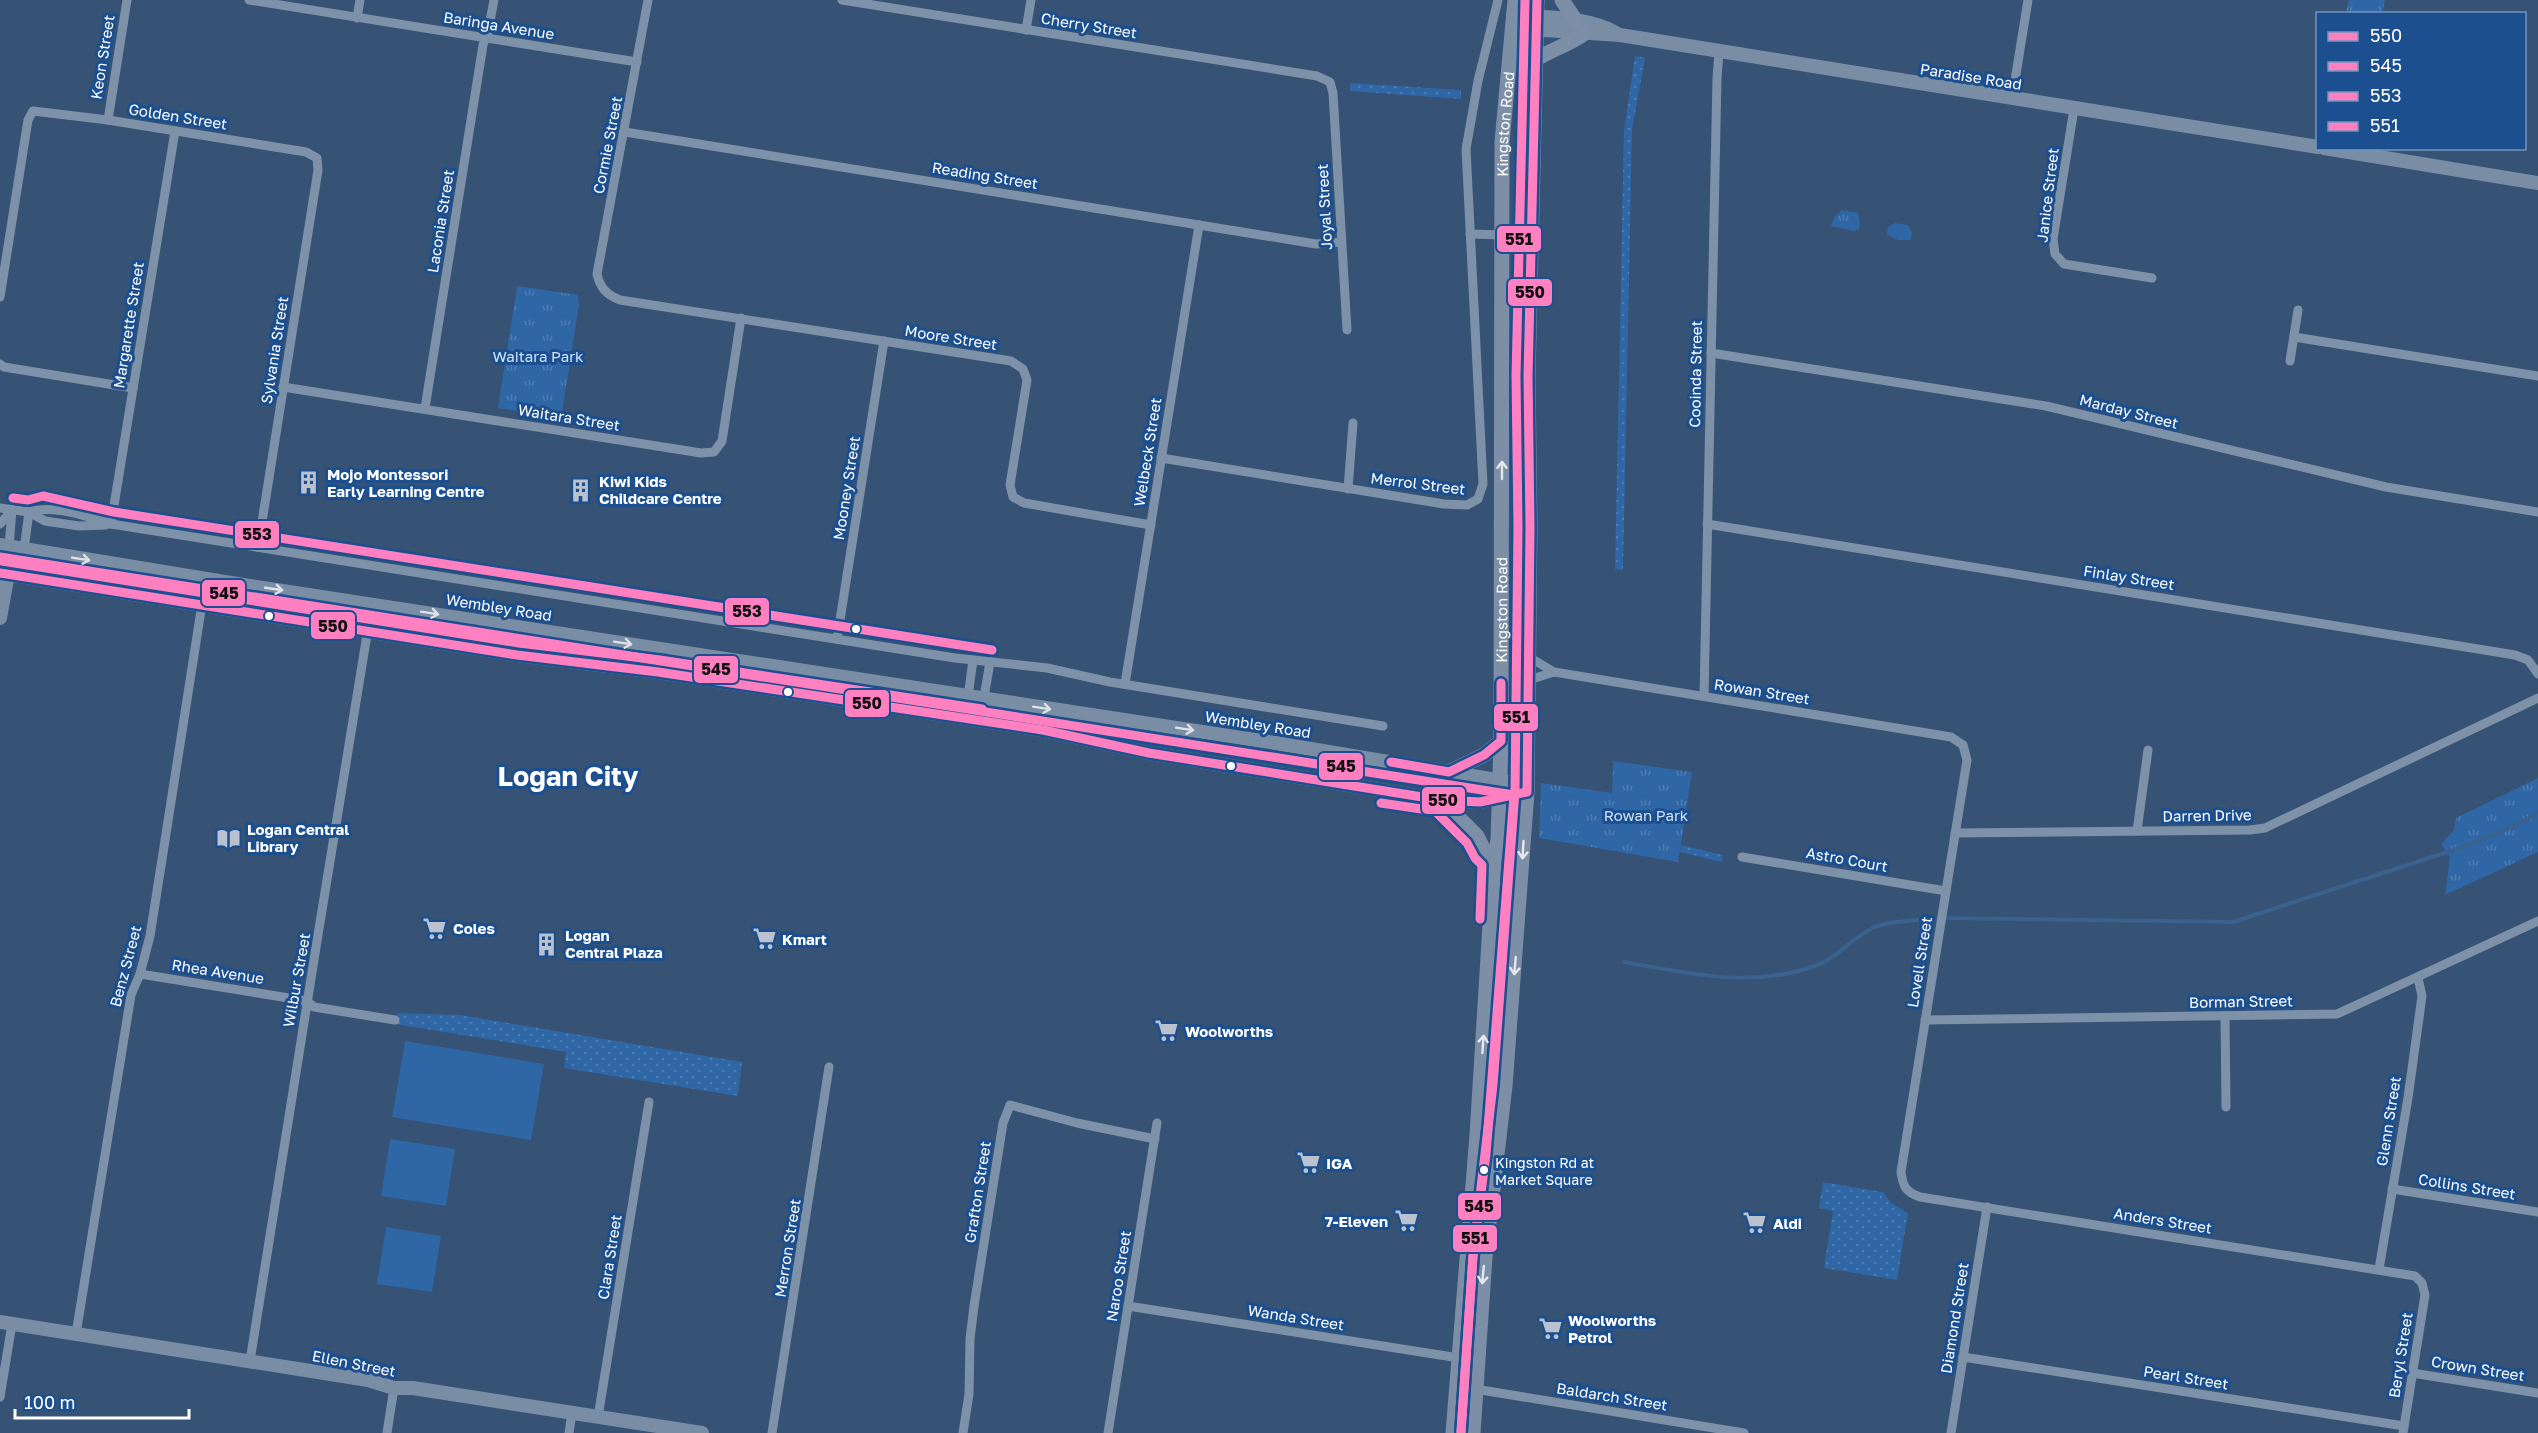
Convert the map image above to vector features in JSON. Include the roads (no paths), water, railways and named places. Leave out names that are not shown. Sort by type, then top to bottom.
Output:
[{"type":"main road","name":"Kingston Road","points":[[1473,1433],[1487,1235],[1502,1123],[1527,788],[1528,376],[1537,0]]},
{"type":"main road","points":[[1536,60],[1554,48],[1572,42],[1580,27],[1562,0]]},
{"type":"main road","name":"Kingston Road","points":[[1453,1433],[1477,1135],[1500,797],[1503,120],[1513,15]]},
{"type":"main road","name":"Paradise Road","points":[[1513,15],[1536,23],[1580,27],[1719,52],[2316,147]]},
{"type":"main road","points":[[2336,150],[2538,183]]},
{"type":"main road","points":[[0,618],[4,546]]},
{"type":"main road","name":"Wembley Road","points":[[4,546],[1500,780],[1527,788]]},
{"type":"main road","points":[[4,574],[24,549]]},
{"type":"main road","points":[[4,574],[579,664],[694,677],[1043,730],[1149,753],[1441,800],[1470,802],[1500,797],[1527,788]]},
{"type":"main road","points":[[1449,772],[1484,755],[1501,741]]},
{"type":"main road","points":[[1441,800],[1477,836],[1485,852],[1494,860]]},
{"type":"main road","name":"Ellen Street","points":[[6,1323],[368,1380],[394,1388],[413,1388],[702,1433]]},
{"type":"street","name":"Keon Street","points":[[108,120],[127,0]]},
{"type":"street","name":"Baringa Avenue","points":[[249,0],[638,62]]},
{"type":"street","points":[[357,18],[360,0]]},
{"type":"street","name":"Laconia Street","points":[[425,408],[494,0]]},
{"type":"street","name":"Cormie Street","points":[[606,293],[599,283],[597,274],[648,0]]},
{"type":"street","name":"Cherry Street","points":[[843,0],[1317,76],[1330,82]]},
{"type":"street","points":[[1026,30],[1031,0]]},
{"type":"street","name":"Merrol Street","points":[[1161,458],[1455,505],[1470,504],[1479,497],[1483,484],[1466,141],[1498,0]]},
{"type":"street","points":[[2012,99],[2028,0]]},
{"type":"street","name":"Cooinda Street","points":[[1704,696],[1719,52]]},
{"type":"street","name":"Joyal Street","points":[[1330,82],[1333,93],[1347,330]]},
{"type":"street","name":"Janice Street","points":[[2074,109],[2053,239],[2055,254],[2064,264],[2152,278]]},
{"type":"street","name":"Golden Street","points":[[0,297],[28,120],[33,111],[108,120],[306,152],[317,158]]},
{"type":"street","name":"Margarette Street","points":[[111,524],[175,131]]},
{"type":"street","name":"Reading Street","points":[[625,132],[1316,244],[1341,242]]},
{"type":"street","name":"Sylvania Street","points":[[258,547],[318,170],[317,158]]},
{"type":"street","name":"Welbeck Street","points":[[1125,684],[1199,225]]},
{"type":"street","points":[[1470,234],[1502,235]]},
{"type":"street","name":"Moore Street","points":[[606,293],[620,300],[1011,361],[1023,369],[1027,380],[1010,485],[1013,497],[1024,503],[1150,525]]},
{"type":"street","points":[[2290,361],[2298,310]]},
{"type":"street","name":"Waitara Street","points":[[283,387],[700,453],[714,452],[722,441],[741,318]]},
{"type":"street","points":[[2294,337],[2538,375]]},
{"type":"street","name":"Mooney Street","points":[[837,639],[884,341]]},
{"type":"street","name":"Marday Street","points":[[1711,353],[2046,406],[2386,487],[2538,512]]},
{"type":"street","points":[[0,364],[4,367],[133,388]]},
{"type":"street","points":[[1348,489],[1353,423]]},
{"type":"street","name":"Wembley Road","points":[[0,508],[29,512],[42,508],[88,516],[111,524],[973,660],[1047,668],[1125,684],[1383,726]]},
{"type":"street","points":[[0,524],[12,510]]},
{"type":"street","points":[[4,546],[12,510]]},
{"type":"street","points":[[24,549],[29,512]]},
{"type":"street","name":"Finlay Street","points":[[1707,524],[2515,655],[2528,660],[2538,674]]},
{"type":"street","name":"Benz Street","points":[[76,1334],[131,995],[140,974],[150,936],[202,604]]},
{"type":"street","name":"Wilbur Street","points":[[250,1361],[372,604]]},
{"type":"street","name":"Rowan Street","points":[[1529,657],[1554,672],[1951,736],[1963,745]]},
{"type":"street","points":[[964,719],[973,660]]},
{"type":"street","points":[[980,721],[990,662]]},
{"type":"street","name":"Rowan Street","points":[[1529,680],[1554,672]]},
{"type":"street","name":"Darren Drive","points":[[1955,832],[2250,830],[2265,828],[2538,698]]},
{"type":"street","name":"Lovell Street","points":[[1902,1184],[1901,1172],[1967,760],[1963,745]]},
{"type":"street","points":[[2137,831],[2148,750]]},
{"type":"street","name":"Astro Court","points":[[1742,857],[1946,891]]},
{"type":"street","name":"Borman Street","points":[[1925,1020],[2337,1014],[2538,921]]},
{"type":"street","name":"Rhea Avenue","points":[[140,974],[307,1001],[314,1007],[395,1020]]},
{"type":"street","name":"Glenn Street","points":[[2379,1269],[2408,1098],[2421,996],[2418,978]]},
{"type":"street","points":[[2225,1017],[2226,1107]]},
{"type":"street","name":"Merron Street","points":[[772,1433],[829,1067]]},
{"type":"street","name":"Clara Street","points":[[598,1417],[649,1102]]},
{"type":"street","name":"Grafton Street","points":[[963,1433],[969,1394],[970,1340],[974,1306],[1003,1123],[1010,1105],[1077,1123],[1155,1139]]},
{"type":"street","name":"Naroo Street","points":[[1108,1433],[1157,1123]]},
{"type":"street","name":"Anders Street","points":[[1902,1184],[1907,1192],[1920,1197],[2379,1269],[2415,1276],[2422,1283]]},
{"type":"street","name":"Collins Street","points":[[2392,1189],[2538,1212]]},
{"type":"street","name":"Diamond Street","points":[[1951,1433],[1987,1207]]},
{"type":"street","name":"Beryl Street","points":[[2403,1430],[2425,1295],[2422,1283]]},
{"type":"street","name":"Wanda Street","points":[[1128,1306],[1459,1358]]},
{"type":"street","points":[[0,1397],[6,1323]]},
{"type":"street","name":"Pearl Street","points":[[1963,1357],[2403,1430]]},
{"type":"street","name":"Crown Street","points":[[2412,1373],[2538,1393]]},
{"type":"street","points":[[387,1433],[394,1388]]},
{"type":"street","name":"Baldarch Street","points":[[1475,1389],[1744,1433]]},
{"type":"street","points":[[569,1433],[572,1413]]},
{"type":"waterway","points":[[1948,918],[2233,922],[2466,846],[2512,827],[2538,813]]},
{"type":"waterway","points":[[1624,962],[1720,977],[1767,977],[1791,973],[1823,963],[1865,932],[1879,926],[1927,919]]},
{"type":"place","name":"Mojo Montessori Early Learning Centre","points":[[309,483]]},
{"type":"place","name":"Kiwi Kids Childcare Centre","points":[[581,490]]},
{"type":"place","name":"Logan Central Library","points":[[229,838]]},
{"type":"place","name":"Coles","points":[[435,928]]},
{"type":"place","name":"Kmart","points":[[764,939]]},
{"type":"place","name":"Logan Central Plaza","points":[[547,944]]},
{"type":"place","name":"Woolworths","points":[[1167,1031]]},
{"type":"place","name":"IGA","points":[[1308,1163]]},
{"type":"place","name":"Kingston Rd at Market Square","points":[[1484,1170]]},
{"type":"place","name":"7-Eleven","points":[[1406,1221]]},
{"type":"place","name":"Aldi","points":[[1755,1223]]},
{"type":"place","name":"Woolworths Petrol","points":[[1550,1329]]},
{"type":"district","name":"Logan City","points":[[568,776]]},
{"type":"park label","name":"Waitara Park","points":[[538,356]]},
{"type":"park label","name":"Rowan Park","points":[[1646,815]]}]
